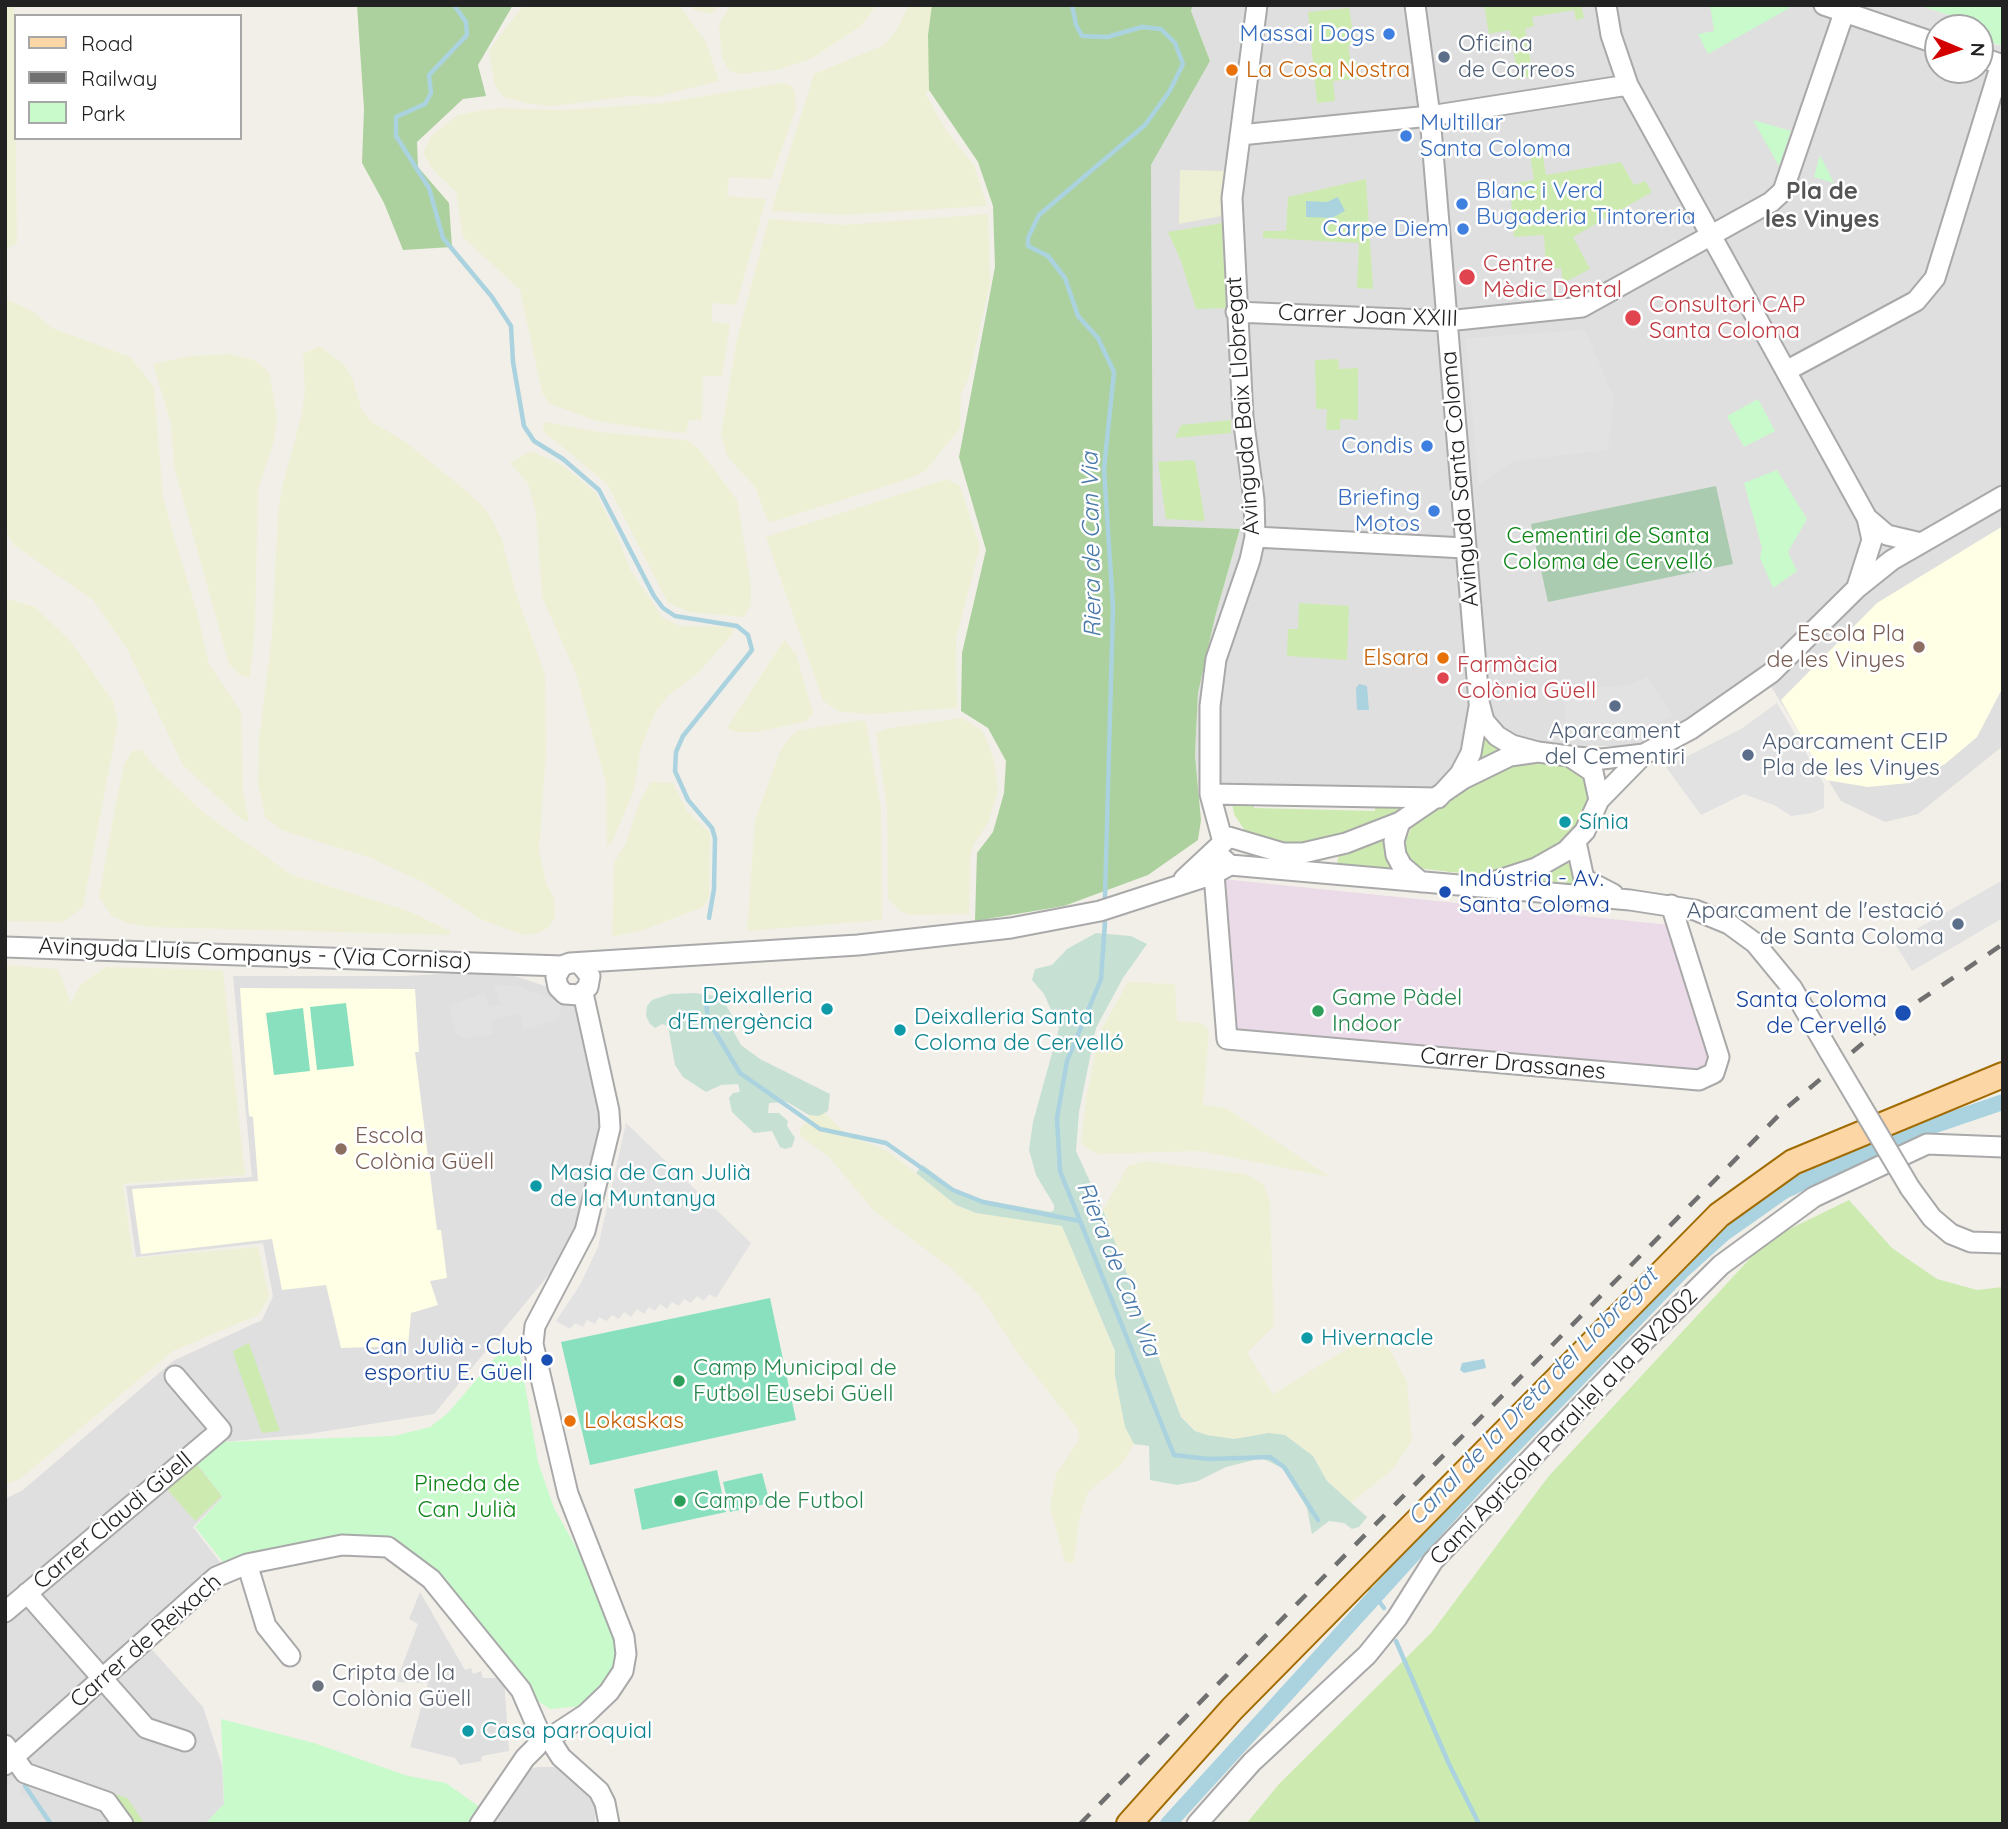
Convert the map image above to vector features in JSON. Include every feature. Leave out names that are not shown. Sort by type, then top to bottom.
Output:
[{"type":"main road","points":[[1129,1824],[1232,1709],[1719,1215],[1793,1161],[2003,1075]]},
{"type":"street","name":"Avinguda Baix Llobregat","points":[[1227,868],[1223,860],[1210,794],[1210,706],[1216,659],[1250,560],[1255,537],[1236,312],[1232,198],[1257,5]]},
{"type":"street","name":"Avinguda Santa Coloma","points":[[1415,5],[1430,116],[1479,702],[1484,721],[1497,736],[1512,745],[1538,751]]},
{"type":"street","points":[[1606,5],[1611,35],[1628,85],[1867,518],[1872,540],[1857,588]]},
{"type":"street","points":[[1824,5],[1924,39]]},
{"type":"street","name":"Carrer Joan XXIII","points":[[1236,312],[1447,321],[1582,307],[1771,202],[1785,189],[1844,13]]},
{"type":"street","points":[[1786,371],[1916,301],[1935,278],[2002,64]]},
{"type":"street","points":[[1240,135],[1430,116],[1628,85]]},
{"type":"street","points":[[1475,886],[1536,868],[1576,842],[1593,819],[1599,800],[1644,754],[1691,729],[1771,673],[1857,588],[1892,560],[2003,496]]},
{"type":"street","points":[[1867,518],[1887,535],[1921,543]]},
{"type":"street","points":[[1255,537],[1465,548]]},
{"type":"street","name":"Avinguda Santa Coloma","points":[[1438,798],[1460,774],[1471,753],[1479,702]]},
{"type":"street","points":[[1221,844],[1234,836],[1245,843],[1269,851],[1303,853],[1346,843],[1400,822],[1463,779],[1510,756],[1538,751],[1602,760],[1644,754]]},
{"type":"street","points":[[1569,756],[1593,772],[1599,800]]},
{"type":"street","points":[[1210,794],[1438,798]]},
{"type":"street","points":[[1400,822],[1395,842],[1396,855],[1402,866],[1421,882]]},
{"type":"street","points":[[1576,842],[1584,879],[1627,900]]},
{"type":"street","points":[[1227,868],[1247,855],[1245,843]]},
{"type":"street","name":"Avinguda Lluís Companys - (Via Cornisa)","points":[[1177,884],[1221,844]]},
{"type":"street","points":[[1227,868],[1627,900],[1695,910],[1729,924],[1755,943],[1792,988],[1910,1188],[1932,1218],[1951,1234],[1971,1242],[2003,1243]]},
{"type":"street","name":"Avinguda Lluís Companys - (Via Cornisa)","points":[[5,947],[571,965],[858,945],[1012,928],[1086,914],[1227,868]]},
{"type":"street","name":"Carrer Drassanes","points":[[1227,868],[1227,1038],[1699,1080],[1714,1073],[1719,1057],[1671,905]]},
{"type":"street","points":[[480,1824],[525,1758],[546,1739],[586,1714],[609,1692],[623,1671],[626,1654],[624,1637],[568,1494],[533,1343],[536,1326],[586,1231],[610,1128],[586,990],[590,976],[571,965],[556,977],[558,987],[569,996],[586,990],[629,959]]},
{"type":"street","name":"Avinguda Lluís Companys - (Via Cornisa)","points":[[506,964],[558,987]]},
{"type":"street","name":"Camí Agricola Paral·lel a la BV2002","points":[[1197,1824],[1252,1762],[1367,1655],[1397,1618],[1433,1561],[1631,1354],[1721,1265],[1814,1196],[1927,1144],[2003,1147]]},
{"type":"street","name":"Carrer Claudi Güell","points":[[5,1612],[221,1430],[175,1377]]},
{"type":"street","name":"Carrer de Reixach","points":[[8,1755],[102,1679],[216,1577],[234,1567],[342,1545],[369,1544],[401,1554],[431,1579],[521,1689],[546,1739],[602,1796],[608,1824]]},
{"type":"street","points":[[249,1570],[266,1626],[290,1656]]},
{"type":"street","points":[[27,1593],[146,1728],[185,1741]]},
{"type":"street","points":[[8,1755],[25,1773],[107,1802],[123,1824]]},
{"type":"shaded area","points":[[5,5],[14,5],[17,243],[5,247]]},
{"type":"shaded area","points":[[523,5],[679,5],[706,42],[719,81],[655,97],[631,96],[553,106],[503,97],[494,83],[489,51]]},
{"type":"shaded area","points":[[689,5],[720,5],[711,14],[694,10]]},
{"type":"shaded area","points":[[730,5],[877,5],[861,26],[811,59],[777,70],[741,74],[729,71],[722,58],[719,25]]},
{"type":"shaded area","points":[[909,5],[1010,5],[939,83],[925,93],[947,132],[974,165],[987,206],[843,215],[771,211],[814,74],[884,45],[896,31]]},
{"type":"shaded area","points":[[1193,5],[1846,5],[1924,29],[1924,84],[1994,84],[1994,44],[2003,46],[2003,746],[1918,814],[1885,822],[1841,801],[1769,683],[1634,746],[1562,746],[1436,793],[1199,792],[1195,755],[1198,693],[1215,617],[1240,530],[1153,526],[1151,165],[1210,61],[1191,11]]},
{"type":"shaded area","points":[[1846,5],[1918,5],[1945,14],[1924,14],[1924,29]]},
{"type":"shaded area","points":[[782,83],[790,85],[795,91],[796,108],[771,179],[729,177],[727,196],[766,199],[736,305],[712,303],[712,322],[730,324],[722,376],[703,376],[702,420],[689,420],[686,433],[664,431],[596,421],[548,403],[542,392],[520,290],[463,237],[456,192],[433,170],[423,153],[431,136],[458,115],[477,111],[499,108],[564,110],[663,103]]},
{"type":"shaded area","points":[[1180,170],[1224,171],[1221,216],[1179,224]]},
{"type":"shaded area","points":[[988,214],[990,283],[968,380],[961,393],[960,428],[925,471],[908,479],[772,522],[767,519],[755,487],[727,456],[721,434],[737,339],[769,219],[843,225]]},
{"type":"shaded area","points":[[5,298],[32,311],[52,328],[130,357],[154,387],[163,497],[197,612],[209,664],[241,712],[243,791],[249,822],[242,820],[183,765],[127,649],[93,600],[14,545],[6,532]]},
{"type":"shaded area","points":[[1585,330],[1614,398],[1608,450],[1513,461],[1478,485],[1466,338]]},
{"type":"shaded area","points":[[320,346],[345,366],[353,380],[362,411],[373,423],[403,440],[464,489],[486,510],[501,537],[516,593],[545,675],[546,752],[539,850],[546,883],[554,898],[555,918],[549,927],[538,933],[524,935],[480,919],[423,882],[368,857],[281,830],[265,817],[258,783],[259,739],[272,636],[278,512],[301,418],[305,392],[303,354]]},
{"type":"shaded area","points":[[229,354],[254,360],[269,372],[277,416],[275,438],[258,489],[255,627],[250,678],[240,675],[229,664],[174,467],[171,424],[153,364],[190,356]]},
{"type":"shaded area","points":[[544,422],[599,432],[686,440],[698,448],[737,500],[751,585],[751,605],[744,617],[690,612],[668,603],[607,484],[543,431]]},
{"type":"shaded area","points":[[531,451],[562,465],[595,492],[615,530],[630,569],[663,618],[680,626],[732,627],[733,633],[699,672],[668,696],[655,713],[640,750],[634,790],[612,842],[607,846],[606,783],[575,671],[542,597],[536,513],[528,483],[510,463]]},
{"type":"shaded area","points":[[947,479],[960,486],[980,547],[956,639],[957,708],[871,714],[840,712],[823,701],[766,537]]},
{"type":"shaded area","name":"Escola Pla de les Vinyes","points":[[2003,526],[2003,687],[1977,737],[1945,764],[1909,783],[1868,787],[1826,780],[1781,700],[1877,603]]},
{"type":"shaded area","points":[[5,598],[35,607],[71,642],[113,701],[118,722],[83,907],[63,922],[5,921]]},
{"type":"shaded area","points":[[784,640],[796,654],[813,713],[807,721],[758,732],[735,732],[727,728]]},
{"type":"shaded area","name":"Aparcament del Cementiri","points":[[1647,676],[1672,715],[1646,729],[1631,733],[1566,737],[1564,690],[1631,685]]},
{"type":"shaded area","name":"Aparcament CEIP Pla de les Vinyes","points":[[1777,703],[1824,784],[1824,808],[1791,816],[1774,805],[1744,794],[1701,815],[1666,767],[1741,729]]},
{"type":"shaded area","points":[[962,718],[981,730],[987,740],[995,764],[998,792],[988,823],[973,845],[970,859],[969,914],[912,915],[901,912],[888,898],[887,808],[876,733],[890,728]]},
{"type":"shaded area","points":[[862,720],[866,722],[881,809],[882,920],[747,931],[755,820],[781,749],[796,731]]},
{"type":"shaded area","points":[[142,750],[153,765],[204,813],[292,875],[406,910],[450,931],[450,935],[149,927],[127,923],[111,915],[99,897],[115,808],[124,765],[132,751]]},
{"type":"shaded area","points":[[651,782],[673,783],[687,811],[710,833],[709,898],[703,907],[643,930],[612,937],[614,863],[626,843],[640,801]]},
{"type":"shaded area","points":[[1223,879],[1670,925],[1721,1063],[1704,1074],[1235,1032]]},
{"type":"shaded area","name":"Aparcament de l'estació de Santa Coloma","points":[[2003,880],[2003,918],[1912,971],[1894,942]]},
{"type":"shaded area","points":[[1096,933],[1131,936],[1147,944],[1123,978],[1096,1028],[1079,1112],[1076,1151],[1103,1210],[1181,1417],[1195,1431],[1207,1435],[1234,1439],[1269,1433],[1285,1435],[1313,1456],[1327,1481],[1367,1517],[1359,1527],[1352,1529],[1344,1523],[1329,1521],[1312,1534],[1307,1508],[1284,1469],[1262,1458],[1226,1467],[1198,1481],[1177,1485],[1150,1480],[1149,1446],[1134,1444],[1125,1427],[1115,1376],[1115,1351],[1062,1226],[976,1213],[956,1205],[916,1173],[923,1165],[953,1188],[978,1199],[1051,1212],[1054,1210],[1054,1205],[1036,1175],[1029,1150],[1033,1122],[1059,1028],[1044,994],[1032,980],[1035,969],[1052,965],[1067,949]]},
{"type":"shaded area","points":[[5,965],[58,969],[71,1003],[81,984],[106,967],[223,970],[245,1175],[123,1184],[133,1258],[258,1247],[269,1296],[258,1315],[173,1351],[20,1479],[5,1485]]},
{"type":"shaded area","points":[[500,971],[557,990],[580,1011],[604,1110],[602,1140],[569,1250],[434,1414],[308,1434],[223,1442],[197,1463],[223,1497],[193,1527],[226,1570],[149,1646],[203,1707],[222,1765],[224,1804],[205,1824],[5,1824],[5,1499],[23,1490],[173,1361],[262,1320],[273,1296],[263,1243],[136,1257],[126,1186],[252,1177],[233,976],[404,976]]},
{"type":"shaded area","points":[[1128,982],[1175,984],[1177,1021],[1202,1023],[1209,1031],[1203,1105],[1226,1108],[1330,1177],[1200,1151],[1097,1154],[1081,1144],[1086,1098],[1100,1032]]},
{"type":"shaded area","points":[[493,984],[521,987],[556,1001],[562,1006],[558,1019],[524,1030],[520,1013],[490,1020],[493,1034],[465,1038],[455,1033],[449,1006],[484,993],[489,1008],[500,1005]]},
{"type":"shaded area","name":"Escola Colònia Güell","points":[[240,988],[415,989],[419,1052],[415,1052],[437,1230],[441,1230],[447,1278],[430,1281],[438,1305],[411,1313],[408,1346],[341,1348],[326,1285],[282,1290],[272,1239],[141,1254],[132,1189],[258,1181],[253,1117],[249,1116]]},
{"type":"shaded area","points":[[695,993],[714,996],[726,1005],[733,1017],[732,1029],[741,1045],[760,1059],[830,1094],[828,1111],[819,1116],[809,1115],[787,1102],[769,1103],[768,1113],[779,1113],[788,1121],[787,1126],[795,1138],[792,1147],[780,1147],[772,1131],[754,1133],[732,1112],[729,1098],[733,1093],[740,1092],[738,1084],[721,1085],[706,1092],[683,1077],[675,1065],[668,1026],[662,1024],[655,1028],[650,1024],[646,1016],[647,1006],[652,1000],[670,994]]},
{"type":"shaded area","points":[[825,1113],[847,1135],[888,1151],[956,1205],[976,1213],[1062,1225],[1115,1352],[1115,1376],[1125,1427],[1134,1444],[1121,1465],[1088,1492],[1079,1520],[1074,1561],[1070,1564],[1065,1562],[1050,1507],[1056,1474],[1079,1440],[1078,1429],[1020,1356],[980,1296],[952,1269],[874,1211],[829,1157],[800,1136],[800,1130],[809,1115]]},
{"type":"shaded area","points":[[626,1123],[751,1243],[716,1298],[709,1294],[704,1301],[697,1296],[691,1303],[684,1299],[679,1306],[672,1302],[667,1309],[660,1304],[655,1311],[649,1307],[644,1314],[637,1309],[631,1317],[624,1312],[619,1319],[612,1315],[607,1321],[599,1317],[595,1324],[587,1320],[583,1327],[575,1323],[570,1329],[556,1321],[580,1285],[598,1247]]},
{"type":"shaded area","points":[[1145,1161],[1246,1174],[1264,1185],[1270,1203],[1274,1326],[1247,1353],[1273,1394],[1371,1334],[1389,1348],[1407,1382],[1412,1441],[1393,1469],[1351,1503],[1327,1481],[1313,1456],[1269,1433],[1234,1440],[1195,1431],[1181,1417],[1103,1210],[1128,1166]]},
{"type":"shaded area","points":[[420,1592],[465,1670],[471,1668],[473,1674],[481,1671],[483,1678],[504,1678],[509,1751],[482,1756],[481,1761],[460,1765],[455,1758],[410,1747],[428,1683],[396,1682],[418,1624],[409,1619]]},
{"type":"shaded area","points":[[558,1767],[569,1772],[595,1802],[595,1824],[486,1824],[528,1769]]},
{"type":"shaded area","points":[[12,1778],[22,1781],[20,1795],[29,1797],[47,1824],[5,1824],[5,1791]]},
{"type":"green space","points":[[357,5],[513,5],[478,65],[486,96],[463,99],[417,142],[418,167],[449,203],[452,247],[403,250],[384,203],[362,163],[364,109]]},
{"type":"green space","points":[[932,5],[1193,5],[1191,11],[1210,61],[1151,165],[1153,526],[1240,529],[1215,617],[1198,693],[1195,755],[1201,820],[1198,840],[1148,875],[1064,906],[975,921],[977,853],[993,832],[1004,793],[1006,761],[988,728],[961,711],[962,653],[986,550],[959,457],[995,267],[993,206],[978,162],[929,90],[928,35]]},
{"type":"green space","points":[[1484,5],[1581,5],[1584,18],[1576,20],[1574,10],[1532,17],[1534,26],[1525,29],[1533,76],[1518,79],[1510,30],[1489,34]]},
{"type":"green space","points":[[1710,5],[1793,6],[1708,54],[1698,34],[1714,31]]},
{"type":"green space","points":[[1918,5],[2003,5],[2003,46],[1994,43],[1994,14],[1945,14]]},
{"type":"green space","points":[[1349,8],[1355,44],[1348,46],[1351,63],[1358,63],[1361,78],[1333,81],[1335,101],[1317,103],[1308,12]]},
{"type":"green space","points":[[1753,120],[1791,131],[1779,166]]},
{"type":"green space","points":[[1541,146],[1546,175],[1621,162],[1634,185],[1645,181],[1652,192],[1573,237],[1590,269],[1563,283],[1561,268],[1546,269],[1544,235],[1514,237],[1510,184],[1534,180],[1529,148]]},
{"type":"green space","points":[[1820,155],[1834,183],[1814,177]]},
{"type":"green space","points":[[1366,179],[1373,289],[1357,288],[1359,243],[1263,238],[1263,231],[1286,231],[1288,197]]},
{"type":"green space","points":[[1222,223],[1226,308],[1196,309],[1181,261],[1168,232]]},
{"type":"green space","points":[[1338,359],[1339,369],[1358,368],[1358,420],[1340,419],[1340,430],[1326,430],[1327,409],[1316,409],[1315,360]]},
{"type":"green space","points":[[1758,399],[1775,431],[1744,447],[1727,416]]},
{"type":"green space","points":[[1231,420],[1231,433],[1175,438],[1181,425]]},
{"type":"green space","points":[[1195,461],[1205,521],[1166,519],[1158,462]]},
{"type":"green space","points":[[1777,470],[1807,519],[1788,552],[1797,571],[1773,588],[1760,558],[1762,548],[1744,483]]},
{"type":"green space","name":"Cementiri de Santa Coloma de Cervelló","points":[[1716,486],[1733,564],[1548,602],[1531,524]]},
{"type":"green space","points":[[1299,603],[1349,606],[1347,660],[1287,656],[1288,629],[1298,629]]},
{"type":"green space","points":[[1479,729],[1504,750],[1477,761]]},
{"type":"green space","points":[[1535,760],[1562,763],[1581,773],[1587,781],[1590,799],[1581,820],[1564,842],[1544,856],[1501,873],[1460,873],[1425,869],[1411,864],[1403,848],[1411,828],[1488,775]]},
{"type":"green space","points":[[1254,798],[1254,808],[1375,811],[1376,800],[1412,803],[1392,817],[1355,832],[1294,847],[1248,833],[1243,828],[1234,814],[1232,803]]},
{"type":"green space","points":[[1384,839],[1390,866],[1387,871],[1339,866],[1337,863],[1339,855]]},
{"type":"green space","points":[[1568,861],[1578,886],[1530,883],[1531,880]]},
{"type":"green space","points":[[346,1003],[354,1066],[317,1070],[310,1007]]},
{"type":"green space","points":[[303,1008],[310,1071],[274,1075],[266,1013]]},
{"type":"green space","points":[[1849,1200],[1892,1248],[1937,1279],[1977,1290],[2003,1287],[2003,1824],[1246,1824],[1279,1784],[1432,1632],[1548,1477],[1767,1240]]},
{"type":"green space","name":"Camp Municipal de Futbol Eusebi Güell","points":[[770,1298],[796,1420],[590,1465],[561,1342]]},
{"type":"green space","points":[[249,1343],[280,1431],[262,1433],[236,1362],[233,1351]]},
{"type":"green space","name":"Pineda de Can Julià","points":[[519,1350],[538,1462],[554,1508],[582,1558],[618,1644],[617,1662],[605,1684],[583,1706],[550,1709],[533,1698],[403,1547],[227,1567],[195,1527],[223,1497],[197,1464],[222,1442],[394,1436],[430,1427],[448,1413],[499,1353]]},
{"type":"green space","points":[[196,1464],[222,1496],[195,1521],[167,1489]]},
{"type":"green space","name":"Camp de Futbol","points":[[717,1470],[726,1512],[642,1530],[634,1489]]},
{"type":"green space","points":[[762,1473],[770,1503],[730,1512],[723,1482]]},
{"type":"green space","points":[[221,1719],[314,1743],[408,1776],[446,1783],[481,1808],[472,1824],[205,1824],[224,1804]]},
{"type":"green space","points":[[108,1792],[127,1798],[145,1824],[132,1824]]},
{"type":"water","points":[[1338,197],[1345,211],[1332,218],[1306,217],[1306,201],[1327,202]]},
{"type":"water","points":[[1359,684],[1367,686],[1369,710],[1357,710],[1356,688]]},
{"type":"water","points":[[1484,1359],[1486,1368],[1464,1373],[1460,1370],[1462,1363]]},
{"type":"waterway","points":[[454,5],[466,22],[467,35],[429,75],[431,93],[425,104],[396,117],[396,136],[429,188],[443,238],[492,297],[511,326],[513,362],[524,426],[534,441],[563,459],[599,490],[654,596],[663,608],[675,616],[737,626],[748,635],[752,650],[683,736],[676,752],[675,771],[688,800],[712,828],[715,838],[714,889],[709,918]]},
{"type":"waterway","name":"Riera de Can Via","points":[[1072,5],[1076,25],[1082,36],[1107,37],[1142,27],[1161,29],[1175,43],[1183,64],[1169,92],[1145,125],[1039,215],[1028,238],[1028,246],[1048,256],[1065,278],[1078,316],[1098,338],[1114,372],[1104,469],[1113,607],[1105,897]]},
{"type":"waterway","name":"Riera de Can Via","points":[[1105,922],[1101,979],[1067,1061],[1057,1118],[1060,1171],[1174,1455],[1209,1459],[1270,1457],[1284,1467],[1318,1520]]},
{"type":"waterway","points":[[706,1002],[708,1020],[740,1073],[820,1129],[886,1143],[953,1190],[983,1202],[1080,1221]]},
{"type":"waterway","name":"Canal de la Dreta del Llobregat","points":[[1168,1824],[1489,1471],[1683,1270],[1723,1234],[1784,1191],[1828,1170],[1909,1134],[2003,1102]]},
{"type":"waterway","name":"Riera de Can Via","points":[[1369,1588],[1384,1608]]},
{"type":"waterway","points":[[1396,1641],[1449,1764],[1479,1824]]},
{"type":"waterway","points":[[25,1786],[51,1824]]},
{"type":"railway","points":[[1080,1824],[1785,1109],[1888,1022],[2003,944]]},
{"type":"place","name":"Massai Dogs","points":[[1389,34]]},
{"type":"place","name":"Oficina de Correos","points":[[1444,57]]},
{"type":"place","name":"La Cosa Nostra","points":[[1232,70]]},
{"type":"place","name":"Multillar Santa Coloma","points":[[1406,136]]},
{"type":"place","name":"Blanc i Verd Bugaderia Tintoreria","points":[[1462,204]]},
{"type":"place","name":"Carpe Diem","points":[[1463,229]]},
{"type":"place","name":"Centre Mèdic Dental","points":[[1467,277]]},
{"type":"place","name":"Consultori CAP Santa Coloma","points":[[1633,318]]},
{"type":"place","name":"Condis","points":[[1427,446]]},
{"type":"place","name":"Briefing Motos","points":[[1434,511]]},
{"type":"place","name":"Escola Pla de les Vinyes","points":[[1919,647]]},
{"type":"place","name":"Elsara","points":[[1443,658]]},
{"type":"place","name":"Farmàcia Colònia Güell","points":[[1443,678]]},
{"type":"place","name":"Aparcament del Cementiri","points":[[1615,706]]},
{"type":"place","name":"Aparcament CEIP Pla de les Vinyes","points":[[1748,755]]},
{"type":"place","name":"Sínia","points":[[1565,822]]},
{"type":"place","name":"Indústria - Av. Santa Coloma","points":[[1445,892]]},
{"type":"place","name":"Aparcament de l'estació de Santa Coloma","points":[[1958,924]]},
{"type":"place","name":"Deixalleria d'Emergència","points":[[827,1009]]},
{"type":"place","name":"Game Pàdel Indoor","points":[[1318,1011]]},
{"type":"place","name":"Santa Coloma de Cervelló","points":[[1903,1013]]},
{"type":"place","name":"Deixalleria Santa Coloma de Cervelló","points":[[900,1030]]},
{"type":"place","name":"Escola Colònia Güell","points":[[341,1149]]},
{"type":"place","name":"Masia de Can Julià de la Muntanya","points":[[536,1186]]},
{"type":"place","name":"Hivernacle","points":[[1307,1338]]},
{"type":"place","name":"Can Julià - Club esportiu E. Güell","points":[[547,1360]]},
{"type":"place","name":"Camp Municipal de Futbol Eusebi Güell","points":[[679,1381]]},
{"type":"place","name":"Lokaskas","points":[[570,1421]]},
{"type":"place","name":"Camp de Futbol","points":[[680,1501]]},
{"type":"place","name":"Cripta de la Colònia Güell","points":[[318,1686]]},
{"type":"place","name":"Casa parroquial","points":[[468,1731]]},
{"type":"district","name":"Pla de les Vinyes","points":[[1822,206]]}]
